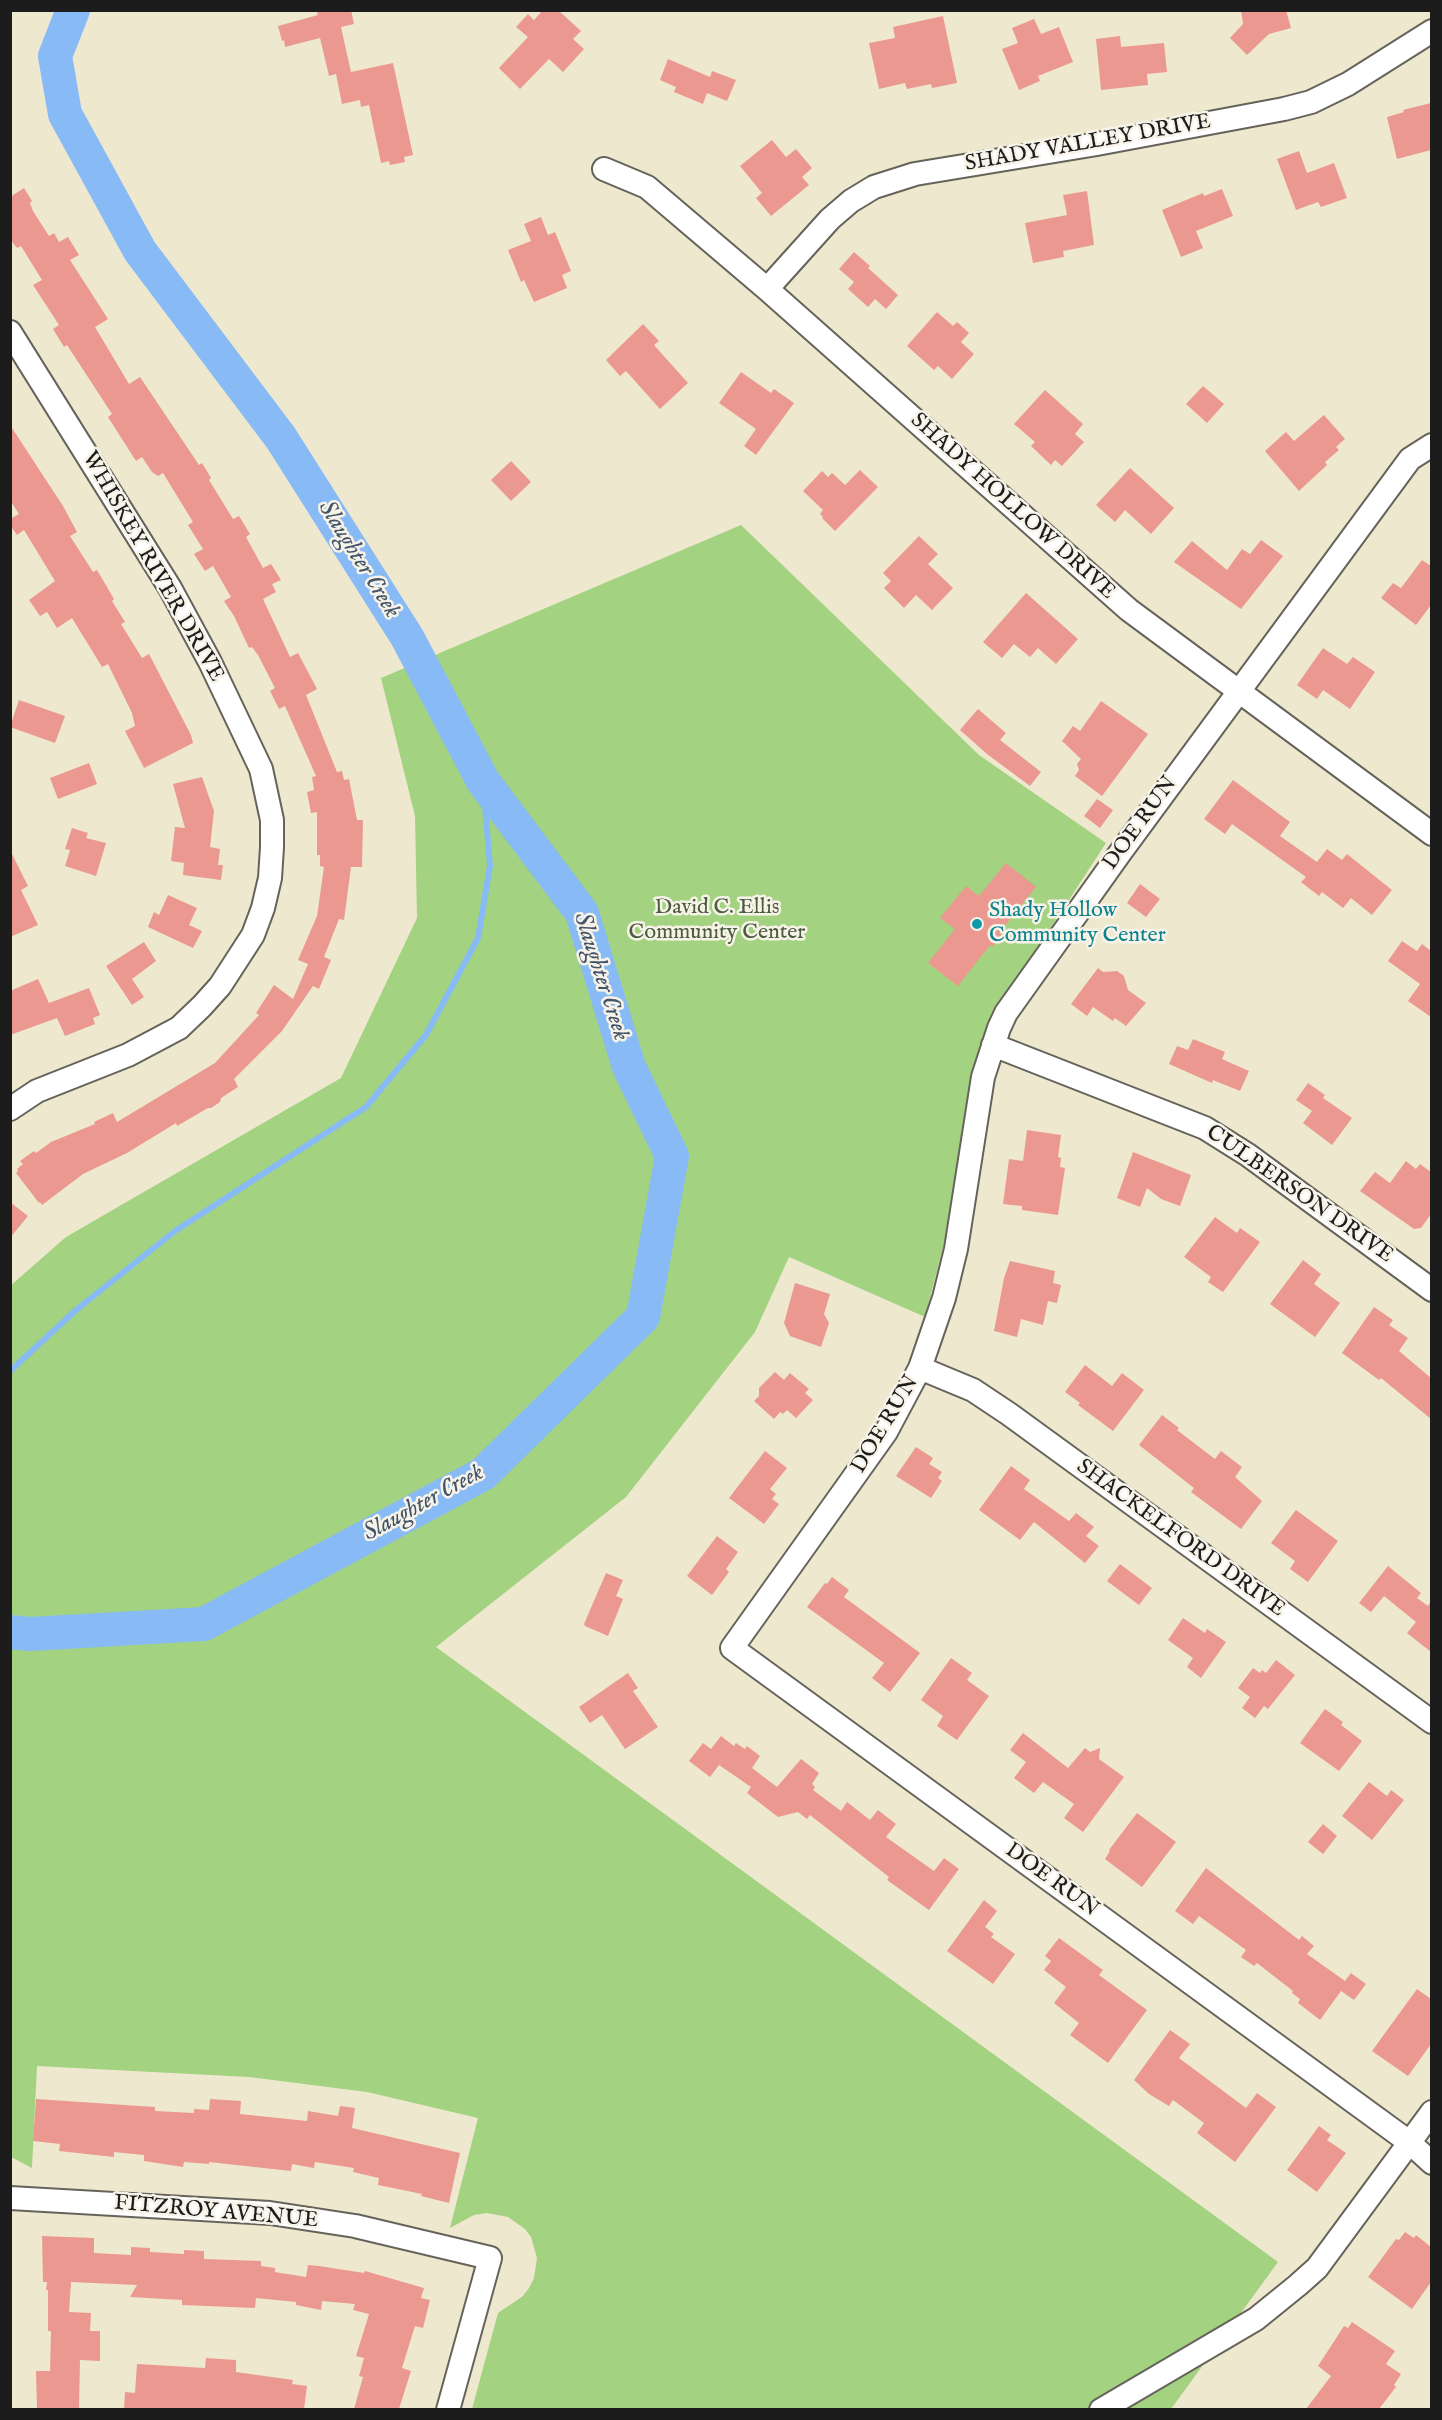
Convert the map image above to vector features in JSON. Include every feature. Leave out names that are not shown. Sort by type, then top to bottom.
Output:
[{"type":"street","name":"SHADY VALLEY DRIVE","points":[[767,289],[830,219],[851,201],[874,187],[915,174],[1284,110],[1311,102],[1348,84],[1431,31]]},
{"type":"street","name":"SHADY HOLLOW DRIVE","points":[[604,169],[647,187],[767,289],[1129,610],[1431,834]]},
{"type":"street","name":"WHISKEY RIVER DRIVE","points":[[10,332],[170,588],[210,662],[261,769],[272,820],[272,847],[267,888],[253,935],[220,986],[202,1006],[179,1028],[128,1055],[37,1092],[10,1109]]},
{"type":"street","name":"DOE RUN","points":[[1409,2142],[732,1648],[886,1432],[920,1368],[944,1299],[956,1249],[977,1106],[993,1045],[1006,1013],[1410,459],[1431,445]]},
{"type":"street","name":"CULBERSON DRIVE","points":[[993,1045],[1205,1128],[1248,1155],[1431,1290]]},
{"type":"street","name":"SHACKELFORD DRIVE","points":[[920,1368],[973,1390],[1009,1414],[1431,1722]]},
{"type":"street","points":[[1101,2409],[1256,2319],[1317,2268],[1431,2112]]},
{"type":"street","points":[[1409,2142],[1431,2163]]},
{"type":"street","name":"FITZROY AVENUE","points":[[10,2198],[270,2213],[355,2226],[490,2258],[448,2409]]},
{"type":"green space","name":"David C. Ellis Community Center","points":[[741,525],[979,755],[1106,843],[1009,992],[925,1317],[789,1257],[755,1332],[626,1497],[436,1647],[1278,2262],[1171,2409],[472,2409],[498,2313],[523,2296],[529,2288],[534,2278],[537,2258],[531,2237],[525,2229],[508,2217],[487,2213],[474,2215],[450,2228],[478,2118],[367,2092],[249,2077],[37,2066],[32,2168],[11,2157],[10,1286],[66,1237],[341,1078],[417,918],[415,816],[381,678]]},
{"type":"building","points":[[351,10],[354,24],[341,27],[351,72],[393,63],[413,155],[404,157],[405,162],[390,165],[389,161],[381,163],[369,105],[361,107],[360,100],[342,104],[336,74],[329,76],[320,38],[285,47],[278,26],[318,15],[317,12]]},
{"type":"building","points":[[543,10],[558,10],[581,31],[573,39],[584,49],[563,72],[549,59],[520,89],[499,68],[528,37],[516,27],[528,14],[534,20]]},
{"type":"building","points":[[1241,10],[1286,10],[1291,28],[1269,34],[1247,55],[1230,38],[1243,24]]},
{"type":"building","points":[[943,16],[957,83],[932,88],[931,84],[907,89],[905,83],[879,89],[869,43],[895,38],[893,27]]},
{"type":"building","points":[[1034,19],[1041,34],[1059,27],[1073,62],[1038,76],[1040,81],[1019,90],[1002,49],[1018,43],[1012,28]]},
{"type":"building","points":[[1120,36],[1121,47],[1164,43],[1167,72],[1147,74],[1148,85],[1101,90],[1096,39]]},
{"type":"building","points":[[668,59],[710,77],[712,71],[736,80],[727,101],[707,93],[703,104],[674,92],[676,87],[660,80]]},
{"type":"building","points":[[1431,103],[1431,150],[1397,159],[1387,117],[1404,112],[1403,110]]},
{"type":"building","points":[[772,140],[786,157],[796,149],[812,168],[802,177],[809,185],[771,216],[756,198],[762,193],[740,166]]},
{"type":"building","points":[[1299,151],[1307,173],[1334,163],[1347,198],[1321,207],[1318,202],[1296,210],[1277,159]]},
{"type":"building","points":[[24,188],[32,201],[30,203],[33,211],[49,236],[54,233],[59,242],[68,237],[79,255],[70,260],[108,319],[95,327],[129,384],[140,377],[199,465],[202,463],[211,478],[209,480],[233,519],[239,516],[250,534],[246,537],[263,568],[271,564],[281,580],[272,584],[276,592],[263,599],[290,657],[298,653],[317,689],[306,695],[337,772],[342,771],[344,780],[349,779],[357,820],[363,820],[362,867],[351,867],[344,920],[339,919],[324,957],[331,960],[319,989],[313,986],[282,1031],[234,1079],[238,1087],[211,1108],[177,1126],[176,1123],[127,1153],[83,1174],[42,1205],[16,1173],[23,1164],[20,1161],[51,1142],[95,1124],[94,1122],[113,1113],[117,1122],[215,1063],[259,1015],[256,1013],[274,985],[293,999],[308,964],[298,960],[317,916],[324,867],[320,866],[320,855],[317,855],[317,812],[311,813],[307,792],[314,790],[312,777],[316,776],[285,706],[279,709],[270,691],[275,688],[258,655],[252,647],[249,648],[224,601],[231,597],[213,566],[205,571],[194,554],[203,549],[188,525],[193,522],[163,473],[158,476],[152,472],[142,457],[136,461],[108,417],[112,414],[67,345],[64,347],[53,329],[59,325],[33,285],[42,280],[21,246],[17,248],[10,239],[10,197]]},
{"type":"building","points":[[1222,189],[1233,216],[1196,231],[1203,248],[1181,257],[1162,210],[1203,193],[1204,196]]},
{"type":"building","points":[[1087,191],[1094,245],[1063,251],[1064,257],[1033,263],[1025,223],[1067,215],[1063,195]]},
{"type":"building","points":[[541,217],[548,235],[555,232],[571,271],[562,275],[567,288],[534,302],[524,280],[521,282],[508,250],[531,241],[524,224]]},
{"type":"building","points":[[854,252],[898,295],[886,309],[875,299],[868,307],[848,289],[854,282],[839,269]]},
{"type":"building","points":[[937,312],[953,326],[957,322],[969,333],[961,342],[974,354],[952,379],[938,366],[934,370],[907,346]]},
{"type":"building","points":[[643,324],[659,341],[654,345],[688,383],[660,409],[626,371],[620,376],[606,360]]},
{"type":"building","points":[[741,372],[771,393],[774,389],[794,403],[756,455],[744,446],[756,429],[719,403]]},
{"type":"building","points":[[1203,386],[1224,404],[1207,423],[1186,404]]},
{"type":"building","points":[[1045,390],[1083,424],[1075,434],[1084,442],[1062,466],[1055,460],[1051,465],[1031,446],[1035,442],[1014,424]]},
{"type":"building","points":[[1324,415],[1345,439],[1336,447],[1339,450],[1325,462],[1327,465],[1299,491],[1265,451],[1286,432],[1294,441]]},
{"type":"building","points":[[10,425],[63,506],[77,532],[70,536],[93,572],[97,570],[125,622],[121,624],[142,658],[149,654],[191,735],[193,743],[144,768],[125,731],[135,726],[132,713],[108,664],[102,667],[72,618],[57,628],[47,612],[40,616],[29,600],[55,581],[24,530],[17,535],[10,525],[10,519],[19,514],[10,500]]},
{"type":"building","points":[[511,461],[531,482],[511,501],[491,480]]},
{"type":"building","points":[[1130,468],[1174,508],[1151,534],[1125,510],[1115,522],[1096,505]]},
{"type":"building","points":[[860,470],[878,487],[835,531],[822,518],[820,514],[823,510],[803,491],[822,471],[828,477],[832,473],[845,485]]},
{"type":"building","points":[[919,536],[938,554],[928,564],[953,588],[932,610],[916,595],[904,608],[884,588],[891,581],[883,573]]},
{"type":"building","points":[[1261,540],[1283,556],[1241,609],[1174,562],[1192,541],[1227,570],[1242,549],[1250,554]]},
{"type":"building","points":[[1422,560],[1431,566],[1431,605],[1416,625],[1381,598],[1393,583],[1401,588]]},
{"type":"building","points":[[1026,593],[1078,639],[1056,664],[1038,648],[1030,657],[1014,644],[1002,658],[983,642]]},
{"type":"building","points":[[1323,648],[1347,664],[1353,657],[1375,672],[1350,709],[1323,690],[1317,699],[1297,685]]},
{"type":"building","points":[[19,700],[65,716],[55,743],[10,727]]},
{"type":"building","points":[[1101,701],[1148,734],[1102,796],[1075,776],[1079,770],[1077,764],[1081,759],[1062,741],[1073,726],[1080,731]]},
{"type":"building","points":[[978,709],[1006,733],[1000,740],[1041,772],[1030,786],[987,754],[960,730]]},
{"type":"building","points":[[89,763],[97,784],[58,799],[50,778]]},
{"type":"building","points":[[202,777],[214,811],[210,847],[220,849],[218,865],[223,865],[221,880],[183,875],[184,863],[171,861],[175,827],[185,828],[173,784]]},
{"type":"building","points":[[1233,780],[1290,822],[1280,836],[1317,862],[1327,849],[1342,860],[1347,854],[1392,890],[1372,915],[1351,898],[1343,908],[1322,892],[1319,896],[1301,882],[1306,877],[1232,824],[1225,834],[1204,819]]},
{"type":"building","points":[[1097,799],[1113,810],[1100,828],[1084,816]]},
{"type":"building","points":[[72,828],[88,833],[86,838],[106,843],[96,876],[65,866],[70,850],[65,849]]},
{"type":"building","points":[[10,850],[28,886],[21,890],[38,925],[10,937]]},
{"type":"building","name":"Shady Hollow Community Center","points":[[1006,863],[1036,887],[999,933],[1002,935],[992,947],[990,945],[958,986],[928,963],[955,929],[940,918],[966,886],[979,896]]},
{"type":"building","points":[[1140,884],[1160,899],[1146,917],[1127,903]]},
{"type":"building","points":[[168,895],[197,908],[189,925],[202,931],[193,948],[148,927],[154,912],[159,915]]},
{"type":"building","points":[[1402,941],[1417,951],[1422,944],[1431,951],[1431,1017],[1408,1001],[1420,984],[1388,961]]},
{"type":"building","points":[[144,942],[156,961],[132,979],[144,997],[132,1005],[106,966]]},
{"type":"building","points":[[1098,968],[1103,972],[1117,971],[1124,976],[1128,990],[1146,1003],[1126,1026],[1115,1018],[1113,1021],[1093,1007],[1087,1016],[1071,1004]]},
{"type":"building","points":[[38,979],[49,1003],[89,988],[100,1015],[93,1018],[95,1024],[65,1036],[57,1018],[10,1035],[10,991]]},
{"type":"building","points":[[1193,1039],[1225,1052],[1222,1059],[1249,1071],[1240,1091],[1213,1080],[1212,1083],[1169,1064],[1177,1046],[1188,1050]]},
{"type":"building","points":[[1308,1083],[1325,1095],[1323,1098],[1352,1118],[1332,1145],[1303,1123],[1312,1111],[1296,1100]]},
{"type":"building","points":[[1027,1130],[1061,1135],[1058,1157],[1061,1158],[1060,1167],[1065,1168],[1058,1215],[1022,1210],[1022,1206],[1003,1204],[1009,1159],[1023,1161]]},
{"type":"building","points":[[1133,1152],[1191,1175],[1180,1206],[1161,1199],[1147,1188],[1140,1207],[1117,1198]]},
{"type":"building","points":[[1406,1161],[1416,1169],[1420,1164],[1431,1172],[1431,1214],[1421,1228],[1414,1229],[1360,1191],[1375,1172],[1390,1183]]},
{"type":"building","points":[[10,1202],[28,1216],[10,1238]]},
{"type":"building","points":[[1215,1217],[1237,1233],[1240,1228],[1260,1242],[1223,1292],[1208,1282],[1211,1277],[1184,1257]]},
{"type":"building","points":[[1303,1260],[1321,1274],[1314,1284],[1340,1303],[1315,1337],[1270,1304]]},
{"type":"building","points":[[1010,1261],[1055,1271],[1053,1283],[1061,1285],[1057,1303],[1048,1301],[1043,1325],[1021,1319],[1017,1337],[994,1331],[1004,1278]]},
{"type":"building","points":[[795,1283],[830,1294],[824,1314],[829,1323],[821,1347],[790,1336],[784,1323]]},
{"type":"building","points":[[1374,1307],[1393,1320],[1389,1325],[1408,1338],[1399,1351],[1431,1378],[1431,1419],[1381,1378],[1379,1380],[1342,1353]]},
{"type":"building","points":[[1085,1365],[1112,1386],[1122,1373],[1144,1390],[1113,1431],[1078,1405],[1080,1403],[1065,1392]]},
{"type":"building","points":[[775,1372],[784,1380],[790,1373],[809,1389],[805,1393],[813,1400],[796,1418],[787,1410],[783,1414],[780,1412],[774,1419],[754,1401],[759,1396],[759,1388]]},
{"type":"building","points":[[1162,1415],[1179,1428],[1177,1430],[1215,1459],[1221,1451],[1242,1467],[1235,1477],[1262,1501],[1241,1529],[1191,1492],[1194,1488],[1139,1445]]},
{"type":"building","points":[[916,1447],[933,1458],[929,1464],[942,1472],[938,1478],[942,1481],[931,1498],[896,1476]]},
{"type":"building","points":[[765,1451],[787,1468],[770,1489],[776,1494],[772,1499],[779,1504],[764,1524],[729,1498]]},
{"type":"building","points":[[1011,1466],[1030,1480],[1024,1489],[1069,1521],[1076,1513],[1094,1527],[1086,1536],[1099,1546],[1085,1563],[1034,1522],[1020,1540],[979,1510]]},
{"type":"building","points":[[1296,1510],[1338,1541],[1308,1582],[1290,1569],[1295,1561],[1271,1543]]},
{"type":"building","points":[[717,1536],[738,1552],[726,1569],[729,1572],[712,1595],[687,1576]]},
{"type":"building","points":[[1120,1564],[1152,1588],[1139,1605],[1107,1581]]},
{"type":"building","points":[[1388,1566],[1421,1593],[1417,1598],[1428,1606],[1431,1601],[1431,1652],[1407,1633],[1416,1622],[1384,1596],[1371,1612],[1359,1603]]},
{"type":"building","points":[[606,1573],[623,1580],[616,1596],[623,1599],[608,1636],[584,1624]]},
{"type":"building","points":[[832,1577],[849,1590],[844,1597],[920,1653],[890,1692],[872,1678],[884,1663],[807,1607]]},
{"type":"building","points":[[1183,1618],[1205,1633],[1207,1629],[1226,1642],[1201,1678],[1187,1667],[1193,1658],[1168,1640]]},
{"type":"building","points":[[951,1658],[972,1673],[967,1680],[989,1696],[957,1740],[937,1726],[943,1716],[921,1700]]},
{"type":"building","points":[[1276,1660],[1295,1675],[1268,1709],[1264,1706],[1255,1718],[1242,1708],[1250,1697],[1238,1688],[1253,1668],[1260,1673],[1262,1670],[1266,1673]]},
{"type":"building","points":[[628,1673],[638,1688],[633,1691],[658,1727],[625,1749],[602,1715],[590,1723],[579,1707]]},
{"type":"building","points":[[1325,1709],[1343,1722],[1341,1725],[1362,1741],[1339,1771],[1300,1743]]},
{"type":"building","points":[[1023,1733],[1068,1768],[1085,1748],[1090,1752],[1100,1748],[1099,1759],[1124,1777],[1083,1832],[1064,1818],[1074,1804],[1043,1782],[1034,1793],[1014,1778],[1026,1762],[1010,1750]]},
{"type":"building","points":[[721,1736],[734,1746],[736,1743],[745,1749],[747,1746],[760,1756],[752,1768],[777,1787],[801,1759],[819,1773],[812,1784],[815,1787],[813,1790],[841,1811],[847,1802],[870,1820],[878,1810],[896,1824],[886,1837],[934,1871],[944,1858],[959,1869],[929,1910],[887,1880],[889,1877],[810,1815],[807,1819],[798,1812],[778,1817],[747,1793],[751,1787],[719,1765],[710,1777],[689,1761],[703,1743],[711,1749]]},
{"type":"building","points":[[1369,1782],[1387,1796],[1391,1790],[1404,1800],[1372,1840],[1342,1816]]},
{"type":"building","points":[[1137,1813],[1176,1842],[1142,1887],[1105,1859],[1109,1850]]},
{"type":"building","points":[[1323,1824],[1337,1836],[1323,1854],[1308,1842]]},
{"type":"building","points":[[1206,1868],[1299,1940],[1302,1936],[1314,1946],[1307,1954],[1345,1981],[1351,1973],[1366,1984],[1354,2000],[1341,1991],[1320,2020],[1298,2003],[1300,1999],[1292,1993],[1293,1991],[1257,1963],[1254,1966],[1241,1957],[1246,1950],[1199,1916],[1193,1924],[1175,1911]]},
{"type":"building","points":[[984,1900],[997,1911],[985,1927],[994,1934],[991,1937],[1015,1954],[993,1984],[947,1951]]},
{"type":"building","points":[[1059,1938],[1103,1970],[1099,1975],[1147,2010],[1108,2063],[1070,2035],[1079,2023],[1054,2003],[1066,1987],[1044,1970],[1051,1961],[1045,1956]]},
{"type":"building","points":[[1417,1989],[1431,1999],[1431,2044],[1408,2076],[1372,2051]]},
{"type":"building","points":[[1170,2030],[1190,2044],[1179,2058],[1246,2108],[1257,2093],[1276,2107],[1235,2162],[1197,2133],[1204,2123],[1173,2100],[1169,2106],[1149,2094],[1134,2080]]},
{"type":"building","points":[[36,2099],[155,2107],[155,2111],[194,2113],[194,2109],[209,2110],[210,2099],[241,2101],[240,2114],[307,2121],[308,2111],[338,2116],[340,2106],[355,2108],[352,2128],[460,2153],[449,2203],[421,2196],[422,2194],[378,2185],[379,2178],[353,2172],[354,2168],[315,2162],[314,2168],[292,2164],[291,2171],[209,2162],[209,2164],[184,2162],[183,2167],[144,2161],[144,2155],[114,2152],[114,2157],[59,2151],[60,2144],[33,2141]]},
{"type":"building","points":[[1319,2126],[1331,2135],[1327,2140],[1346,2153],[1317,2192],[1287,2170]]},
{"type":"building","points":[[1405,2232],[1414,2238],[1416,2235],[1431,2247],[1431,2282],[1412,2309],[1368,2277],[1396,2239],[1399,2240]]},
{"type":"building","points":[[42,2236],[94,2238],[94,2253],[131,2255],[131,2247],[150,2248],[150,2252],[184,2254],[184,2250],[204,2251],[204,2259],[261,2261],[261,2266],[275,2268],[275,2272],[306,2277],[308,2265],[319,2266],[364,2273],[365,2271],[424,2288],[421,2298],[430,2300],[423,2328],[415,2326],[402,2368],[411,2371],[399,2409],[354,2409],[363,2377],[359,2376],[364,2358],[356,2356],[369,2314],[353,2310],[355,2304],[322,2301],[321,2310],[296,2305],[296,2302],[256,2298],[255,2308],[182,2305],[182,2300],[130,2297],[137,2285],[71,2282],[69,2312],[91,2313],[90,2331],[100,2331],[100,2361],[80,2360],[79,2409],[37,2409],[36,2371],[50,2371],[51,2331],[48,2331],[47,2282],[43,2282]]},
{"type":"building","points":[[1352,2322],[1395,2351],[1386,2364],[1401,2374],[1394,2385],[1396,2387],[1379,2409],[1306,2409],[1331,2376],[1318,2366],[1344,2326],[1348,2328]]},
{"type":"building","points":[[206,2358],[236,2360],[236,2372],[293,2380],[292,2384],[307,2386],[304,2409],[124,2409],[125,2392],[135,2393],[137,2364],[205,2368]]},
{"type":"waterway","name":"Slaughter Creek","points":[[10,1632],[30,1634],[204,1624],[483,1474],[643,1317],[672,1156],[629,1067],[582,913],[483,781],[407,637],[281,438],[140,251],[65,114],[55,56],[73,10]]},
{"type":"waterway","points":[[10,1371],[76,1310],[175,1231],[366,1107],[426,1035],[478,938],[490,866],[483,781]]},
{"type":"place","name":"Shady Hollow Community Center","points":[[977,924]]}]
